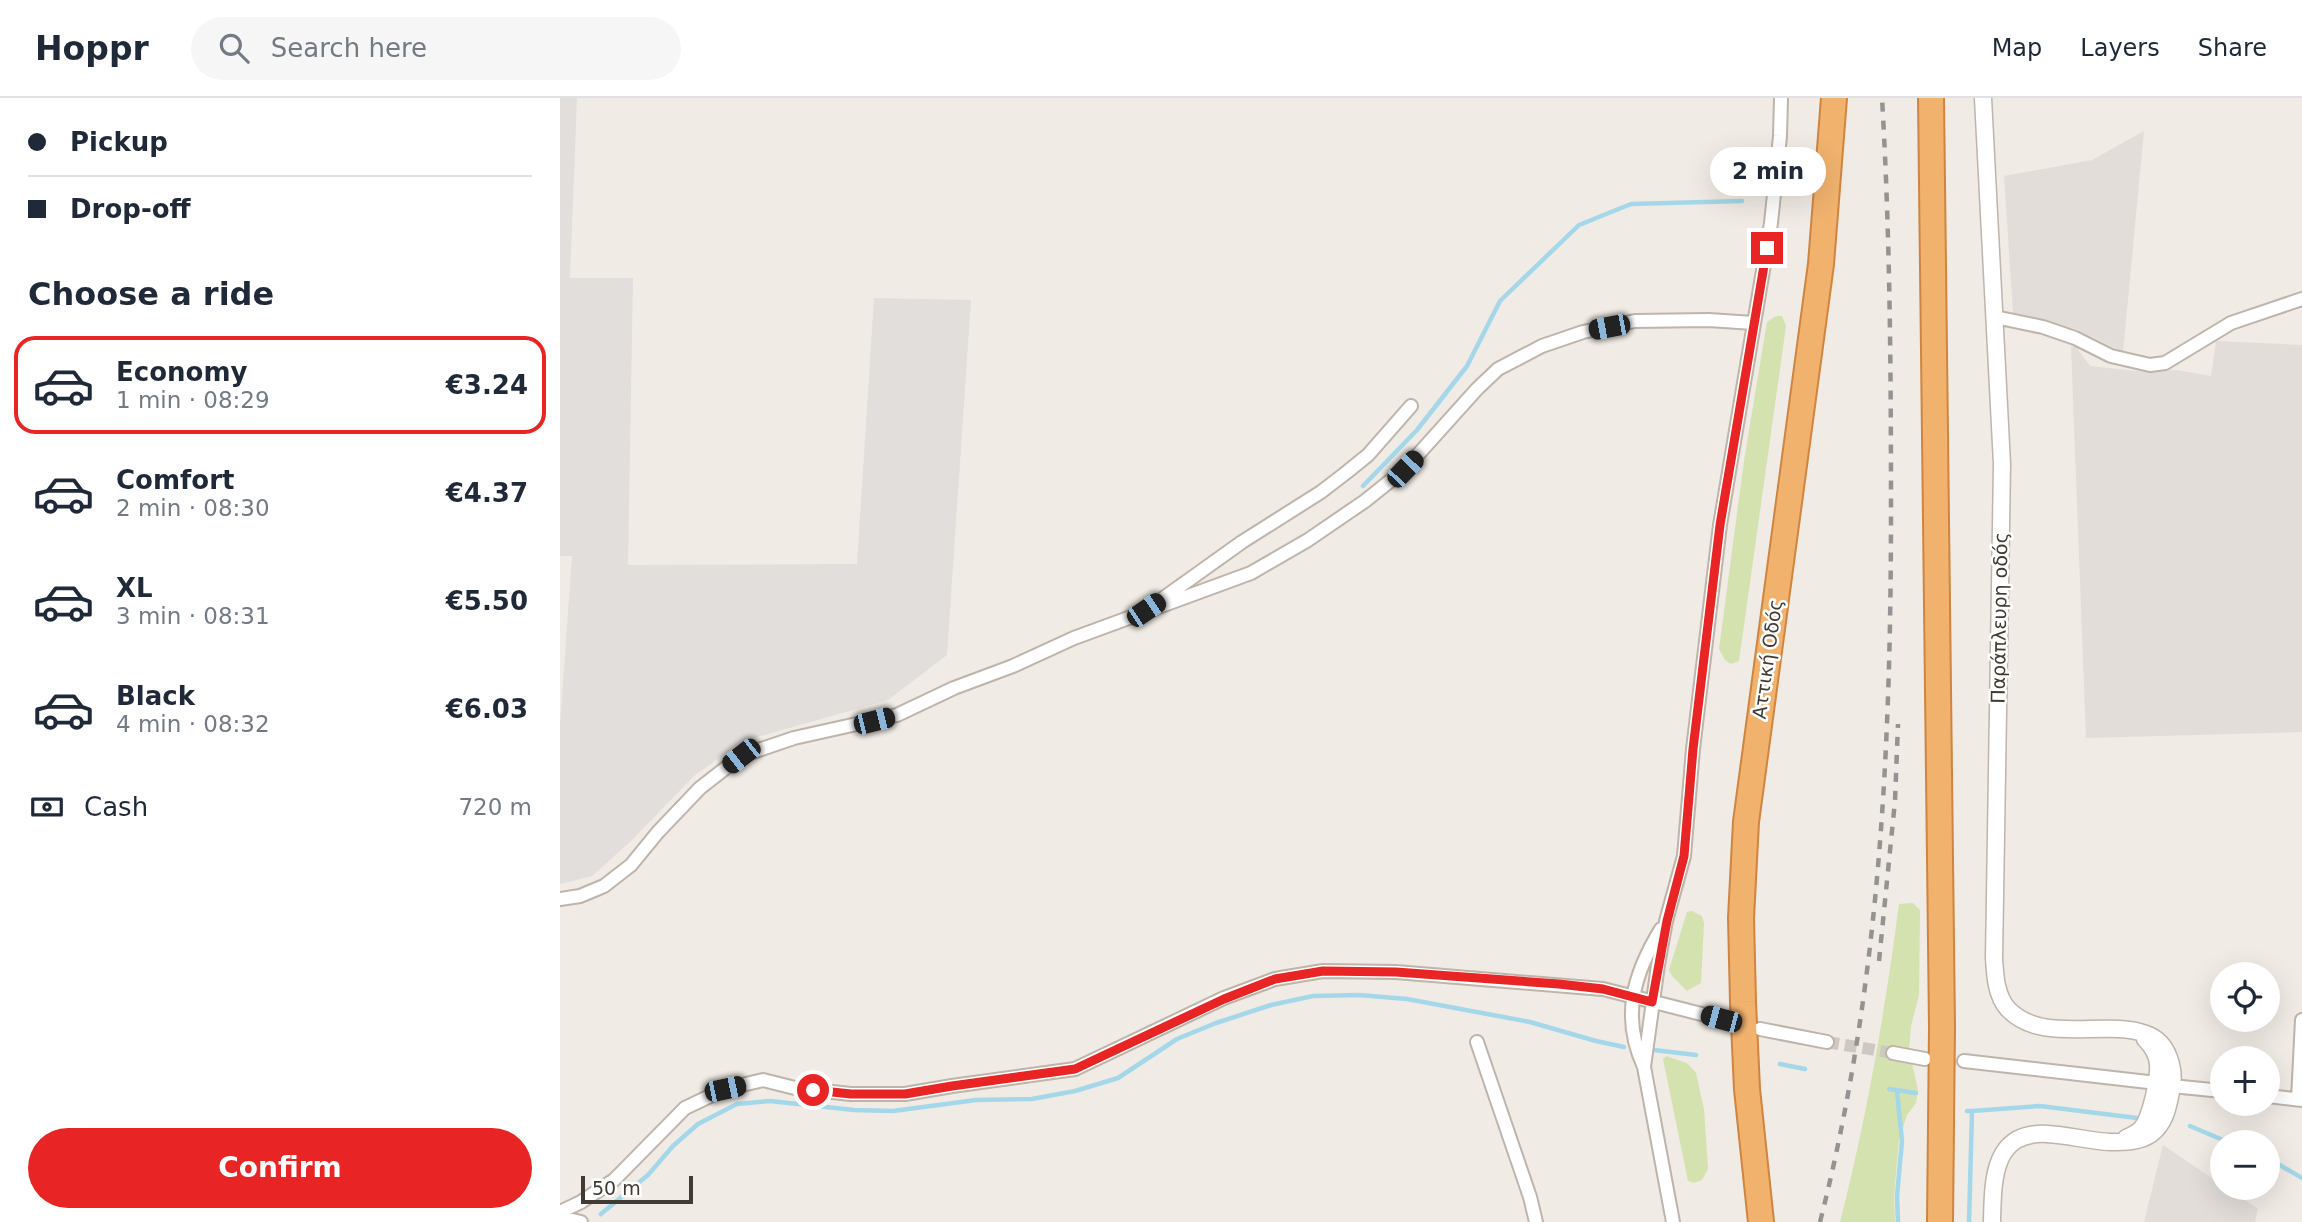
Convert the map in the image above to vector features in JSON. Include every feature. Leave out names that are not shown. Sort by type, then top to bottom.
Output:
[{"type":"highway","name":"Αττική Οδός","points":[[1761,1222],[1747,1088],[1743,1002],[1741,918],[1746,822],[1821,264],[1834,98]]},
{"type":"highway","points":[[1931,98],[1942,1027],[1940,1222]]},
{"type":"street","points":[[1644,1067],[1652,1002],[1667,921],[1684,856],[1693,749],[1720,525],[1771,223],[1781,98]]},
{"type":"street","name":"Παράπλευρη οδός","points":[[1983,98],[2002,464],[1994,958],[1997,987],[2008,1008],[2033,1024],[2056,1028],[2131,1031],[2145,1038],[2154,1049],[2164,1085],[2141,1129],[2117,1142],[2048,1134],[2021,1137],[2011,1143],[2001,1156],[1994,1173],[1992,1222]]},
{"type":"street","points":[[1995,317],[2043,327],[2075,338],[2111,356],[2150,365],[2172,360],[2231,323],[2302,299]]},
{"type":"street","points":[[560,899],[604,886],[631,865],[700,788],[741,756],[794,738],[897,715],[1074,638],[1251,573],[1308,540],[1365,501],[1405,469],[1498,369],[1542,346],[1583,332],[1635,321],[1709,320],[1753,323]]},
{"type":"street","points":[[1146,610],[1347,472],[1368,455],[1411,406]]},
{"type":"street","points":[[1667,921],[1640,968],[1633,996],[1631,1026],[1634,1047],[1644,1067],[1673,1222]]},
{"type":"street","points":[[560,1212],[581,1202],[614,1180],[685,1108],[725,1089],[763,1080],[794,1088],[851,1094],[905,1094],[1075,1069],[1224,999],[1275,979],[1323,971],[1396,972],[1603,989],[1721,1019]]},
{"type":"street","points":[[2280,1098],[2300,1100],[2302,1020]]},
{"type":"street","points":[[1760,1030],[1827,1042]]},
{"type":"street","points":[[1477,1041],[1536,1222]]},
{"type":"street","points":[[1893,1053],[1925,1059]]},
{"type":"street","points":[[1964,1061],[2210,1090]]},
{"type":"street","points":[[560,1217],[581,1222]]},
{"type":"shaded area","points":[[560,98],[577,98],[570,278],[633,278],[628,565],[857,564],[874,298],[971,300],[947,655],[888,700],[743,741],[694,776],[631,841],[592,876],[560,884],[560,725],[572,556],[560,556]]},
{"type":"shaded area","points":[[2144,131],[2123,352],[2078,330],[2013,313],[2004,176],[2092,160]]},
{"type":"shaded area","points":[[2216,341],[2302,345],[2302,732],[2086,738],[2071,347],[2076,347],[2090,366],[2146,372],[2177,370],[2211,376]]},
{"type":"shaded area","points":[[2163,1145],[2210,1177],[2210,1200],[2245,1200],[2258,1209],[2255,1222],[2144,1222]]},
{"type":"green space","points":[[1776,316],[1782,316],[1786,326],[1739,661],[1731,664],[1725,660],[1719,649],[1744,461],[1767,322]]},
{"type":"green space","points":[[1913,903],[1920,910],[1919,995],[1911,1026],[1909,1050],[1918,1090],[1916,1103],[1907,1115],[1899,1140],[1894,1196],[1895,1222],[1840,1222],[1874,1064],[1899,904]]},
{"type":"green space","points":[[1692,911],[1702,916],[1704,923],[1701,983],[1687,991],[1669,970],[1687,912]]},
{"type":"green space","points":[[1666,1056],[1687,1063],[1696,1073],[1704,1109],[1708,1169],[1702,1180],[1694,1183],[1688,1181],[1663,1059]]},
{"type":"waterway","points":[[1363,486],[1417,430],[1467,366],[1500,301],[1579,225],[1631,204],[1742,201]]},
{"type":"waterway","points":[[601,1214],[648,1175],[673,1146],[698,1124],[737,1104],[770,1101],[854,1110],[893,1111],[976,1100],[1032,1099],[1075,1091],[1118,1078],[1177,1039],[1216,1023],[1271,1005],[1313,996],[1359,995],[1407,999],[1530,1022],[1624,1047]]},
{"type":"waterway","points":[[1654,1050],[1696,1055]]},
{"type":"waterway","points":[[1780,1064],[1805,1069]]},
{"type":"waterway","points":[[1889,1089],[1916,1093]]},
{"type":"waterway","points":[[1897,1091],[1902,1141],[1897,1196],[1898,1222]]},
{"type":"waterway","points":[[1972,1111],[2040,1106],[2137,1118]]},
{"type":"waterway","points":[[1967,1111],[1972,1111],[1969,1222]]},
{"type":"waterway","points":[[2190,1126],[2210,1134]]},
{"type":"waterway","points":[[2280,1165],[2302,1178]]},
{"type":"tunnel","points":[[1827,1042],[1893,1053]]},
{"type":"railway","points":[[1820,1222],[1840,1134],[1869,956],[1884,777],[1891,456],[1888,251],[1882,98]]},
{"type":"railway","points":[[1879,961],[1895,801],[1898,724]]},
{"type":"route","points":[[813,1090],[851,1094],[905,1094],[1075,1069],[1224,999],[1275,979],[1323,971],[1396,972],[1559,984],[1603,989],[1652,1002],[1667,921],[1684,856],[1693,749],[1720,525],[1767,248]]}]
